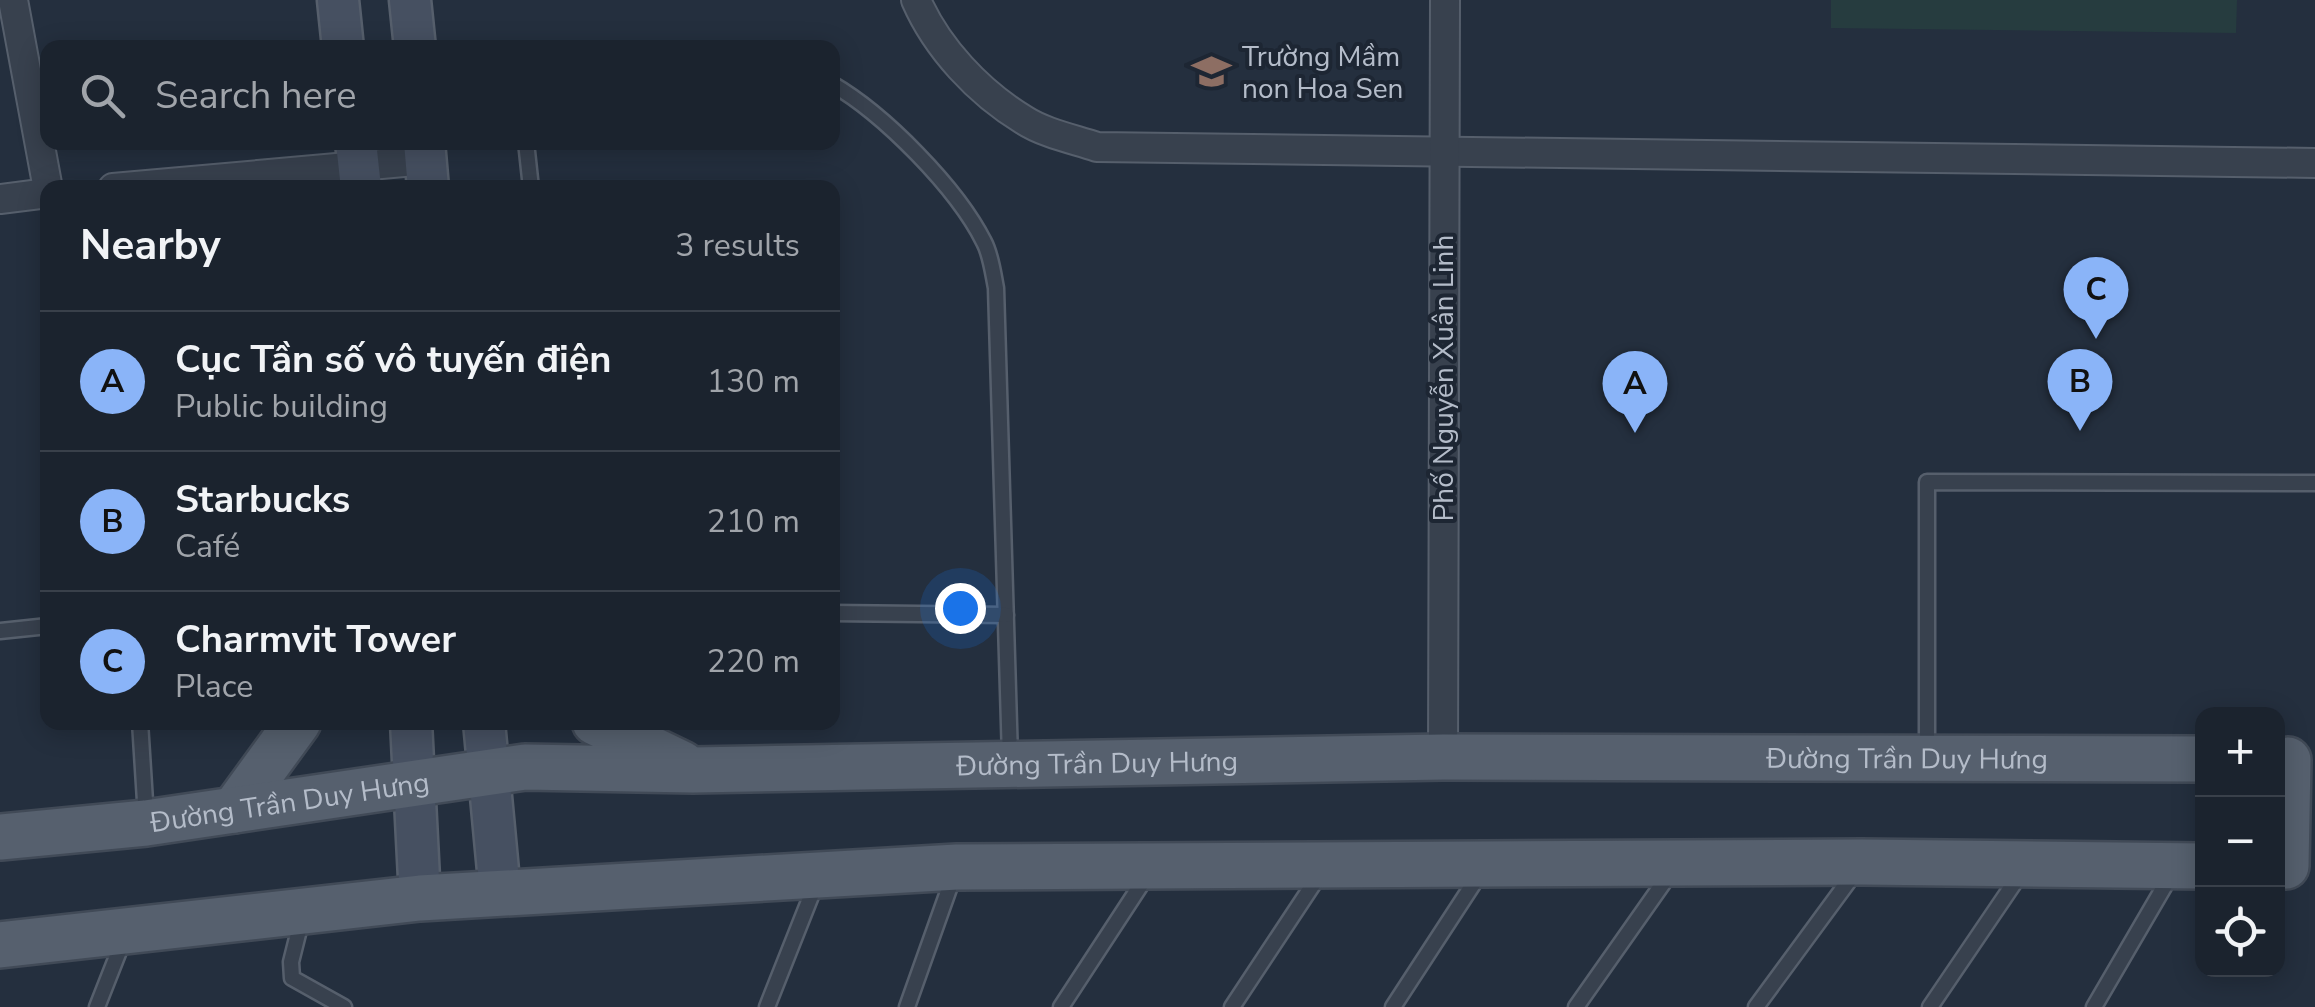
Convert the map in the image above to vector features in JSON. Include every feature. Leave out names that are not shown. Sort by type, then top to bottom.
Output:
[{"type":"main road","points":[[338,0],[341,40]]},
{"type":"main road","points":[[410,0],[413,40]]},
{"type":"main road","points":[[234,810],[292,730]]},
{"type":"main road","points":[[411,730],[420,898]]},
{"type":"main road","points":[[485,730],[500,892]]},
{"type":"main road","points":[[611,730],[693,770]]},
{"type":"main road","name":"Đường Trần Duy Hưng","points":[[0,838],[146,823],[525,767],[693,770],[1443,756],[2195,760]]},
{"type":"main road","points":[[2293,866],[2294,760]]},
{"type":"main road","points":[[0,945],[420,898],[957,867],[1862,862],[2189,866]]},
{"type":"street","points":[[13,0],[10,62],[44,180]]},
{"type":"street","points":[[916,0],[926,22],[966,74],[1025,122],[1096,147],[2315,163]]},
{"type":"street","name":"Phố Nguyễn Xuân Linh","points":[[1443,756],[1442,149],[1446,0]]},
{"type":"street","points":[[198,180],[358,165],[426,163]]},
{"type":"street","points":[[0,198],[40,193]]},
{"type":"lane","points":[[840,88],[857,98],[949,191],[986,244],[996,288],[1010,764]]},
{"type":"lane","points":[[527,150],[529,180]]},
{"type":"lane","points":[[1927,756],[1928,482],[2315,483]]},
{"type":"lane","points":[[840,614],[1006,614]]},
{"type":"lane","points":[[0,632],[40,627]]},
{"type":"lane","points":[[140,730],[146,823]]},
{"type":"lane","points":[[1756,1007],[1862,862]]},
{"type":"lane","points":[[1393,1007],[1488,863]]},
{"type":"lane","points":[[1576,1007],[1648,910],[1676,863]]},
{"type":"lane","points":[[1930,1007],[2027,864]]},
{"type":"lane","points":[[1061,1007],[1154,865]]},
{"type":"lane","points":[[1232,1007],[1326,866]]},
{"type":"lane","points":[[2094,1007],[2189,866]]},
{"type":"lane","points":[[908,1007],[957,867]]},
{"type":"lane","points":[[768,1007],[820,876]]},
{"type":"lane","points":[[304,912],[292,978],[344,1007]]},
{"type":"lane","points":[[97,1007],[126,931]]},
{"type":"green space","points":[[1831,0],[2237,0],[2236,33],[1831,28]]},
{"type":"place","name":"Trường Mầm non Hoa Sen","points":[[1212,72]]},
{"type":"place","name":"Charmvit Tower","points":[[2096,339]]},
{"type":"place","name":"Starbucks","points":[[2080,431]]},
{"type":"place","name":"Cục Tần số vô tuyến điện","points":[[1635,433]]}]
